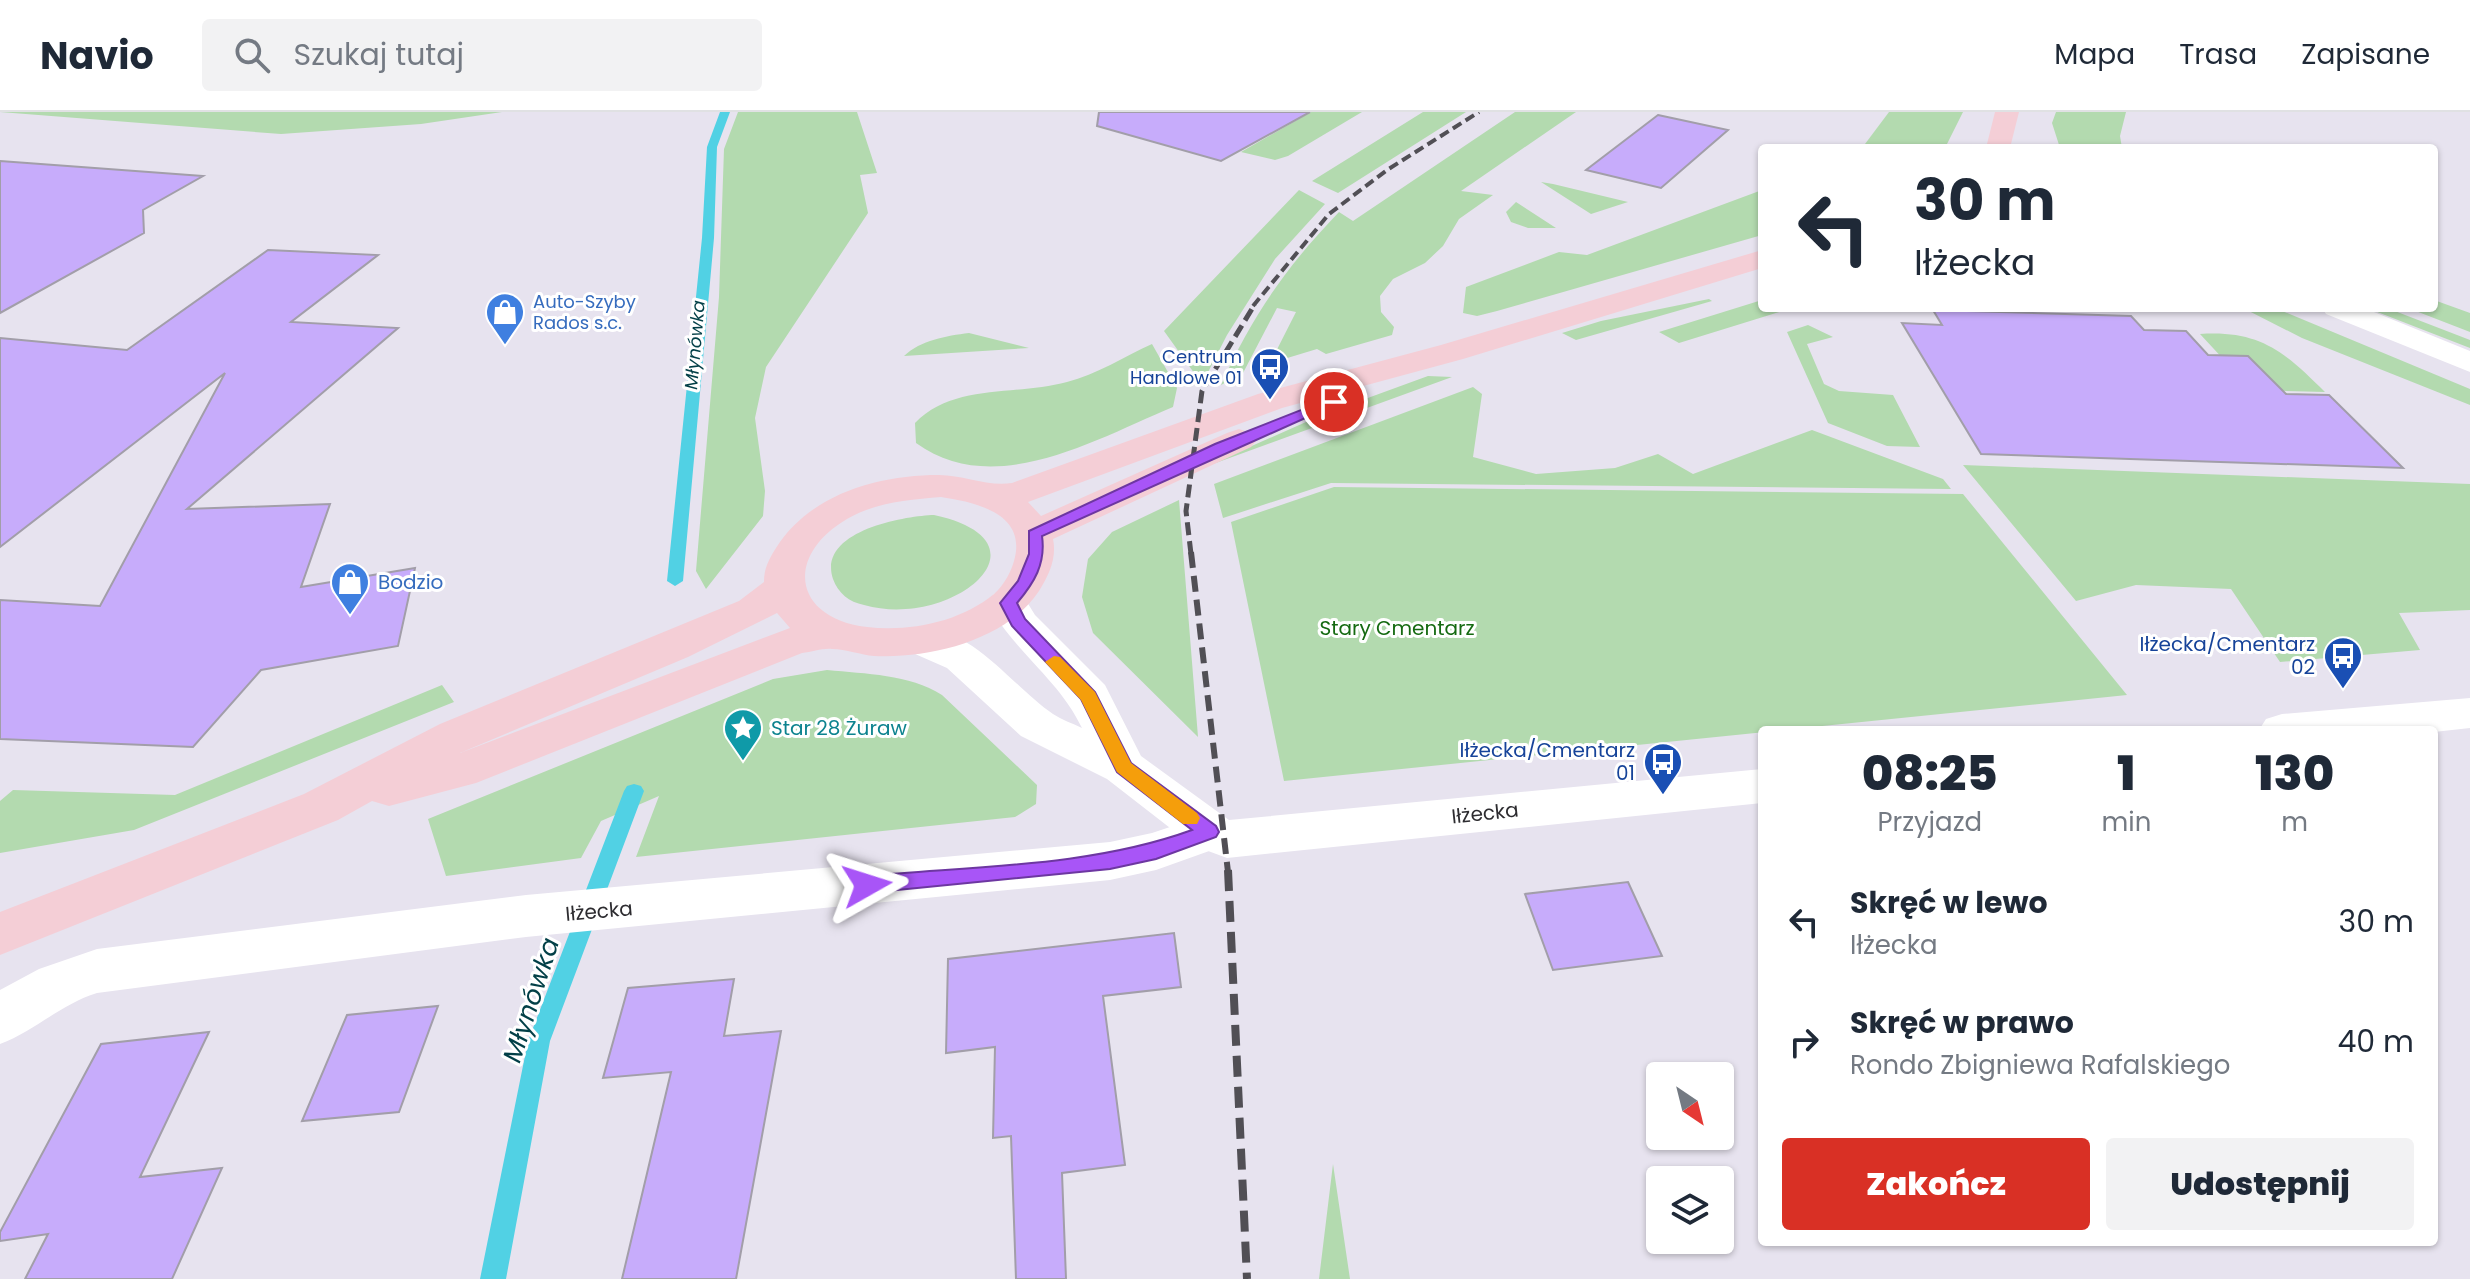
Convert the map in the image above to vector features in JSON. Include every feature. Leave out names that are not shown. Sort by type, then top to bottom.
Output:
[{"type":"main road","points":[[1999,144],[2007,112]]},
{"type":"main road","points":[[832,635],[803,617],[790,603],[783,587],[784,569],[794,547],[824,514],[859,500],[901,489],[941,486],[996,497],[1020,493],[1270,401],[1398,368],[1758,260]]},
{"type":"main road","points":[[1034,534],[1221,448],[1334,402],[1398,368]]},
{"type":"main road","points":[[0,934],[24,912],[321,807],[460,771],[794,641],[832,635],[879,642],[921,640],[981,620],[1008,603],[1025,582],[1037,554],[1034,534],[1022,517],[996,497]]},
{"type":"main road","points":[[321,807],[456,735],[661,653],[754,610],[783,587]]},
{"type":"street","points":[[2347,312],[2470,362]]},
{"type":"street","name":"Iłżecka","points":[[1008,603],[1018,622],[1089,696],[1123,767]]},
{"type":"street","name":"Iłżecka","points":[[921,640],[962,658],[1037,725],[1123,767],[1209,832],[1227,839],[1758,786]]},
{"type":"street","points":[[2326,726],[2470,713]]},
{"type":"street","name":"Iłżecka","points":[[0,1020],[34,995],[63,980],[97,971],[526,916],[1110,861],[1156,851],[1209,832]]},
{"type":"green space","points":[[0,112],[502,112],[421,124],[281,134]]},
{"type":"green space","points":[[738,112],[857,112],[877,173],[860,175],[868,213],[766,367],[755,418],[765,491],[763,516],[706,589],[696,571],[719,297],[724,149]]},
{"type":"green space","points":[[1311,112],[1362,112],[1288,156],[1275,160],[1241,152]]},
{"type":"green space","points":[[1423,112],[1466,112],[1338,193],[1312,181]]},
{"type":"green space","points":[[1515,112],[1576,112],[1461,191],[1493,195],[1459,219],[1443,246],[1425,263],[1393,279],[1380,296],[1381,312],[1394,327],[1392,335],[1326,354],[1317,349],[1284,359],[1289,365],[1266,371],[1296,312],[1277,308],[1243,373],[1221,385],[1272,293],[1339,212],[1353,221]]},
{"type":"green space","points":[[1889,112],[1963,112],[1947,144],[1865,144]]},
{"type":"green space","points":[[2056,112],[2126,112],[2120,136],[2121,144],[2059,144],[2052,123]]},
{"type":"green space","points":[[1541,182],[1553,184],[1628,202],[1591,214]]},
{"type":"green space","points":[[1299,190],[1325,204],[1275,259],[1227,335],[1202,384],[1164,331]]},
{"type":"green space","points":[[1758,191],[1758,236],[1497,311],[1477,316],[1463,313],[1466,287],[1559,252],[1587,255]]},
{"type":"green space","points":[[1516,202],[1556,228],[1528,228],[1511,222],[1506,212]]},
{"type":"green space","points":[[1709,299],[1712,301],[1576,340],[1562,333],[1601,321]]},
{"type":"green space","points":[[1758,301],[1758,312],[1779,312],[1679,343],[1659,332]]},
{"type":"green space","points":[[2438,301],[2470,313],[2470,332],[2418,312],[2438,312]]},
{"type":"green space","points":[[2251,312],[2285,312],[2470,389],[2470,405],[2302,338]]},
{"type":"green space","points":[[2377,312],[2397,312],[2470,340],[2470,348]]},
{"type":"green space","points":[[1808,325],[1833,337],[1807,344],[1824,384],[1839,391],[1893,395],[1920,447],[1887,446],[1828,423],[1787,332]]},
{"type":"green space","points":[[969,333],[1029,348],[904,356],[926,342]]},
{"type":"green space","points":[[2200,334],[2239,336],[2270,346],[2325,392],[2252,390]]},
{"type":"green space","points":[[1152,344],[1177,388],[1173,407],[1111,434],[1045,458],[1011,465],[978,466],[946,459],[916,443],[915,423],[948,402],[967,396],[1078,379]]},
{"type":"green space","points":[[1428,376],[1452,377],[1202,468],[1324,414]]},
{"type":"green space","points":[[1473,387],[1482,394],[1473,457],[1536,474],[1615,468],[1658,454],[1693,474],[1812,430],[1943,479],[1951,489],[1331,483],[1223,518],[1214,484]]},
{"type":"green space","points":[[1963,465],[2470,484],[2470,610],[2399,613],[2420,650],[2280,662],[2231,589],[2136,585],[2076,601]]},
{"type":"green space","name":"Stary Cmentarz","points":[[1334,487],[1963,494],[2127,695],[1823,726],[1758,726],[1758,733],[1284,781],[1231,522]]},
{"type":"green space","points":[[1179,500],[1198,737],[1093,633],[1082,597],[1088,559],[1112,532]]},
{"type":"green space","points":[[934,515],[970,528],[988,544],[990,562],[978,580],[958,595],[930,605],[897,609],[859,604],[841,593],[833,579],[832,563],[838,549],[850,538],[885,523]]},
{"type":"green space","points":[[827,670],[901,679],[942,695],[1037,785],[1036,804],[1015,817],[636,857],[659,796],[601,821],[581,858],[446,876],[428,819],[773,679]]},
{"type":"green space","points":[[442,685],[454,702],[134,830],[0,853],[0,801],[13,790],[175,795]]},
{"type":"green space","points":[[1333,1164],[1350,1279],[1319,1279]]},
{"type":"building","points":[[1099,112],[1310,112],[1221,161],[1097,126]]},
{"type":"building","points":[[1658,115],[1728,130],[1661,188],[1586,170]]},
{"type":"building","points":[[0,161],[203,176],[143,210],[144,233],[0,313]]},
{"type":"building","points":[[268,250],[378,255],[291,322],[398,328],[187,509],[330,504],[301,587],[415,568],[398,646],[261,670],[193,747],[0,739],[0,600],[100,606],[225,373],[0,547],[0,338],[127,350]]},
{"type":"building","points":[[1934,312],[2131,316],[2144,330],[2186,331],[2208,355],[2248,356],[2286,394],[2329,395],[2403,468],[1981,454],[1902,323],[1942,325]]},
{"type":"building","points":[[1628,882],[1662,956],[1553,970],[1525,894]]},
{"type":"building","points":[[1174,933],[1181,987],[1103,996],[1125,1165],[1062,1173],[1066,1279],[1016,1279],[1011,1136],[993,1138],[995,1047],[946,1053],[948,959]]},
{"type":"building","points":[[734,979],[724,1036],[781,1031],[736,1279],[622,1279],[671,1072],[603,1078],[628,988]]},
{"type":"building","points":[[438,1006],[399,1112],[302,1121],[347,1015]]},
{"type":"building","points":[[209,1032],[140,1177],[222,1168],[172,1279],[25,1279],[48,1234],[0,1241],[0,1232],[101,1044]]},
{"type":"waterway","name":"Młynówka","points":[[675,581],[708,238],[712,147],[725,112]]},
{"type":"waterway","name":"Młynówka","points":[[493,1279],[539,1041],[634,791]]},
{"type":"railway","points":[[1253,306],[1329,214],[1387,170],[1479,112]]},
{"type":"railway","points":[[1191,554],[1186,511],[1202,391],[1255,304]]},
{"type":"railway","points":[[1191,552],[1228,872]]},
{"type":"railway","points":[[1228,870],[1247,1279]]},
{"type":"slow traffic","points":[[1054,662],[1089,696],[1123,767],[1190,818]]},
{"type":"place","name":"Auto-Szyby Rados s.c.","points":[[505,346]]},
{"type":"place","name":"Centrum Handlowe 01","points":[[1270,401]]},
{"type":"place","name":"Bodzio","points":[[350,616]]},
{"type":"place","name":"Iłżecka/Cmentarz 02","points":[[2343,690]]},
{"type":"place","name":"Star 28 Żuraw","points":[[743,762]]},
{"type":"place","name":"Iłżecka/Cmentarz 01","points":[[1663,796]]},
{"type":"route","points":[[867,885],[1110,861],[1156,851],[1209,832],[1123,767],[1089,696],[1018,622],[1008,603],[1025,582],[1037,554],[1034,534],[1096,503],[1334,402]]}]
